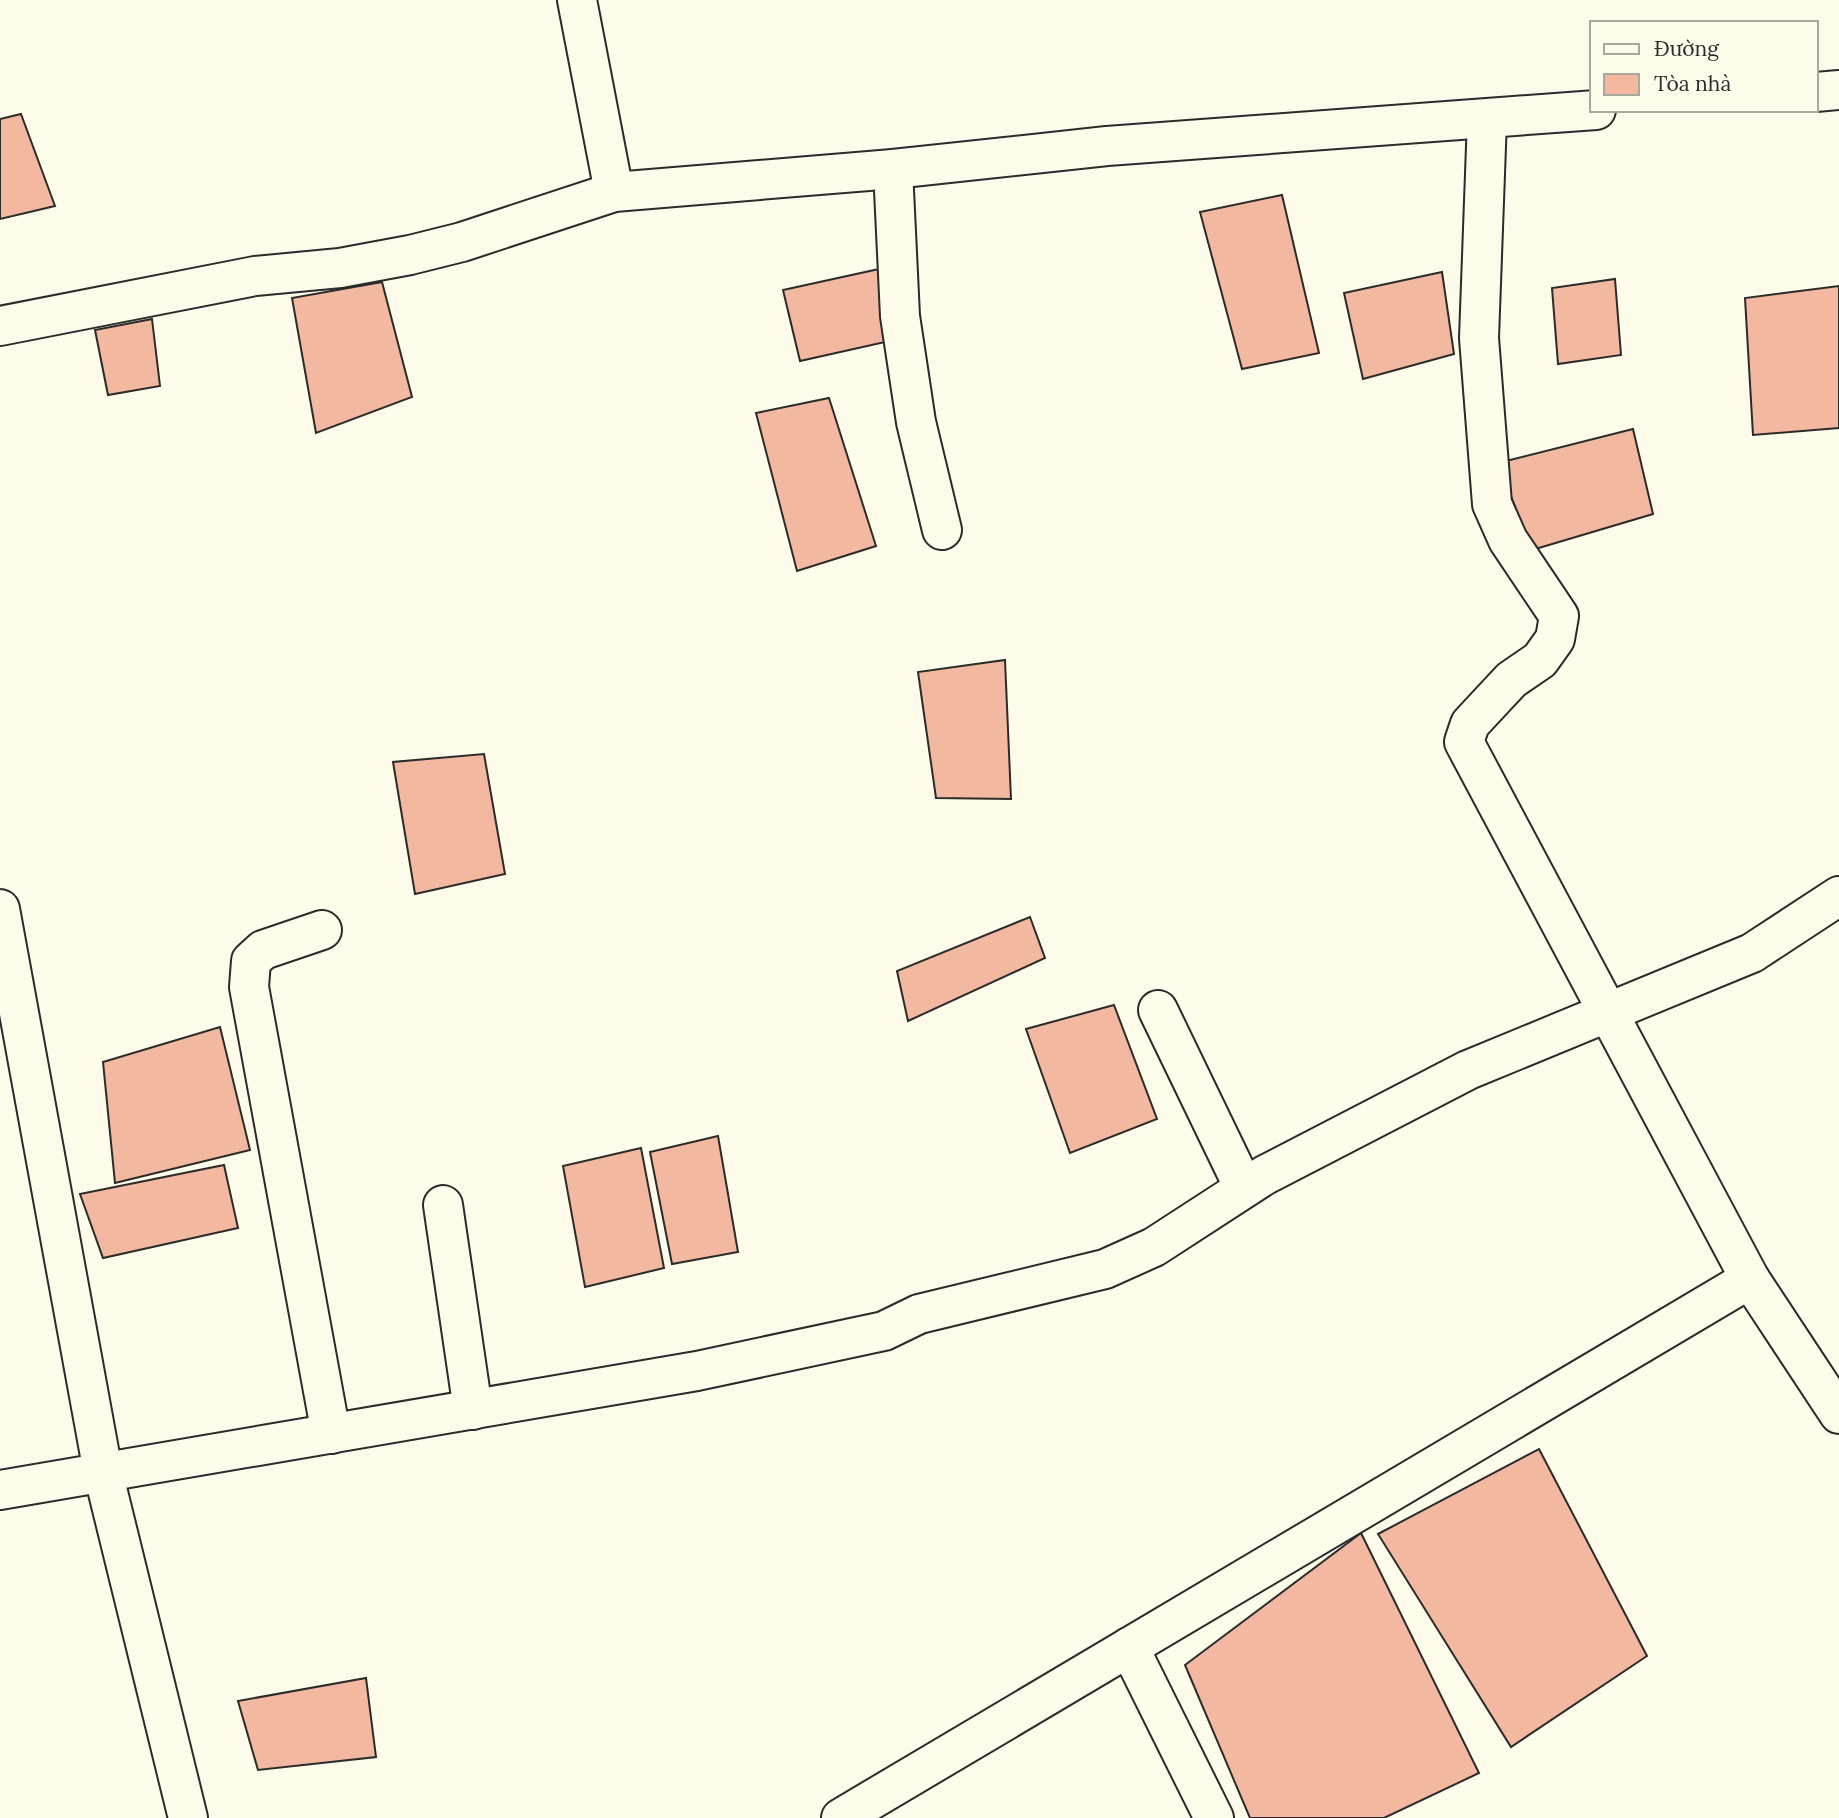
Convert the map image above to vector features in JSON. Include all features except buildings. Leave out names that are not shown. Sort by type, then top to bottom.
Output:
[{"type":"street","points":[[577,0],[614,192]]},
{"type":"street","points":[[1818,92],[1839,90]]},
{"type":"street","points":[[0,326],[255,276],[340,268],[410,255],[462,242],[614,192],[893,169],[1107,146],[1590,110]]},
{"type":"street","points":[[1487,119],[1479,338],[1492,505],[1508,540],[1559,615],[1555,639],[1540,660],[1511,680],[1470,724],[1464,742],[1750,1279],[1839,1414]]},
{"type":"street","points":[[893,169],[900,316],[916,422],[942,530]]},
{"type":"street","points":[[0,1490],[697,1371],[884,1331],[919,1314],[1105,1269],[1154,1247],[1244,1188],[1468,1070],[1752,953],[1839,896]]},
{"type":"street","points":[[0,908],[103,1472],[188,1818]]},
{"type":"street","points":[[322,930],[262,950],[251,961],[249,987],[331,1434]]},
{"type":"street","points":[[1158,1010],[1244,1188]]},
{"type":"street","points":[[443,1205],[473,1410]]},
{"type":"street","points":[[841,1818],[1750,1279]]},
{"type":"street","points":[[1129,1647],[1214,1818]]}]
